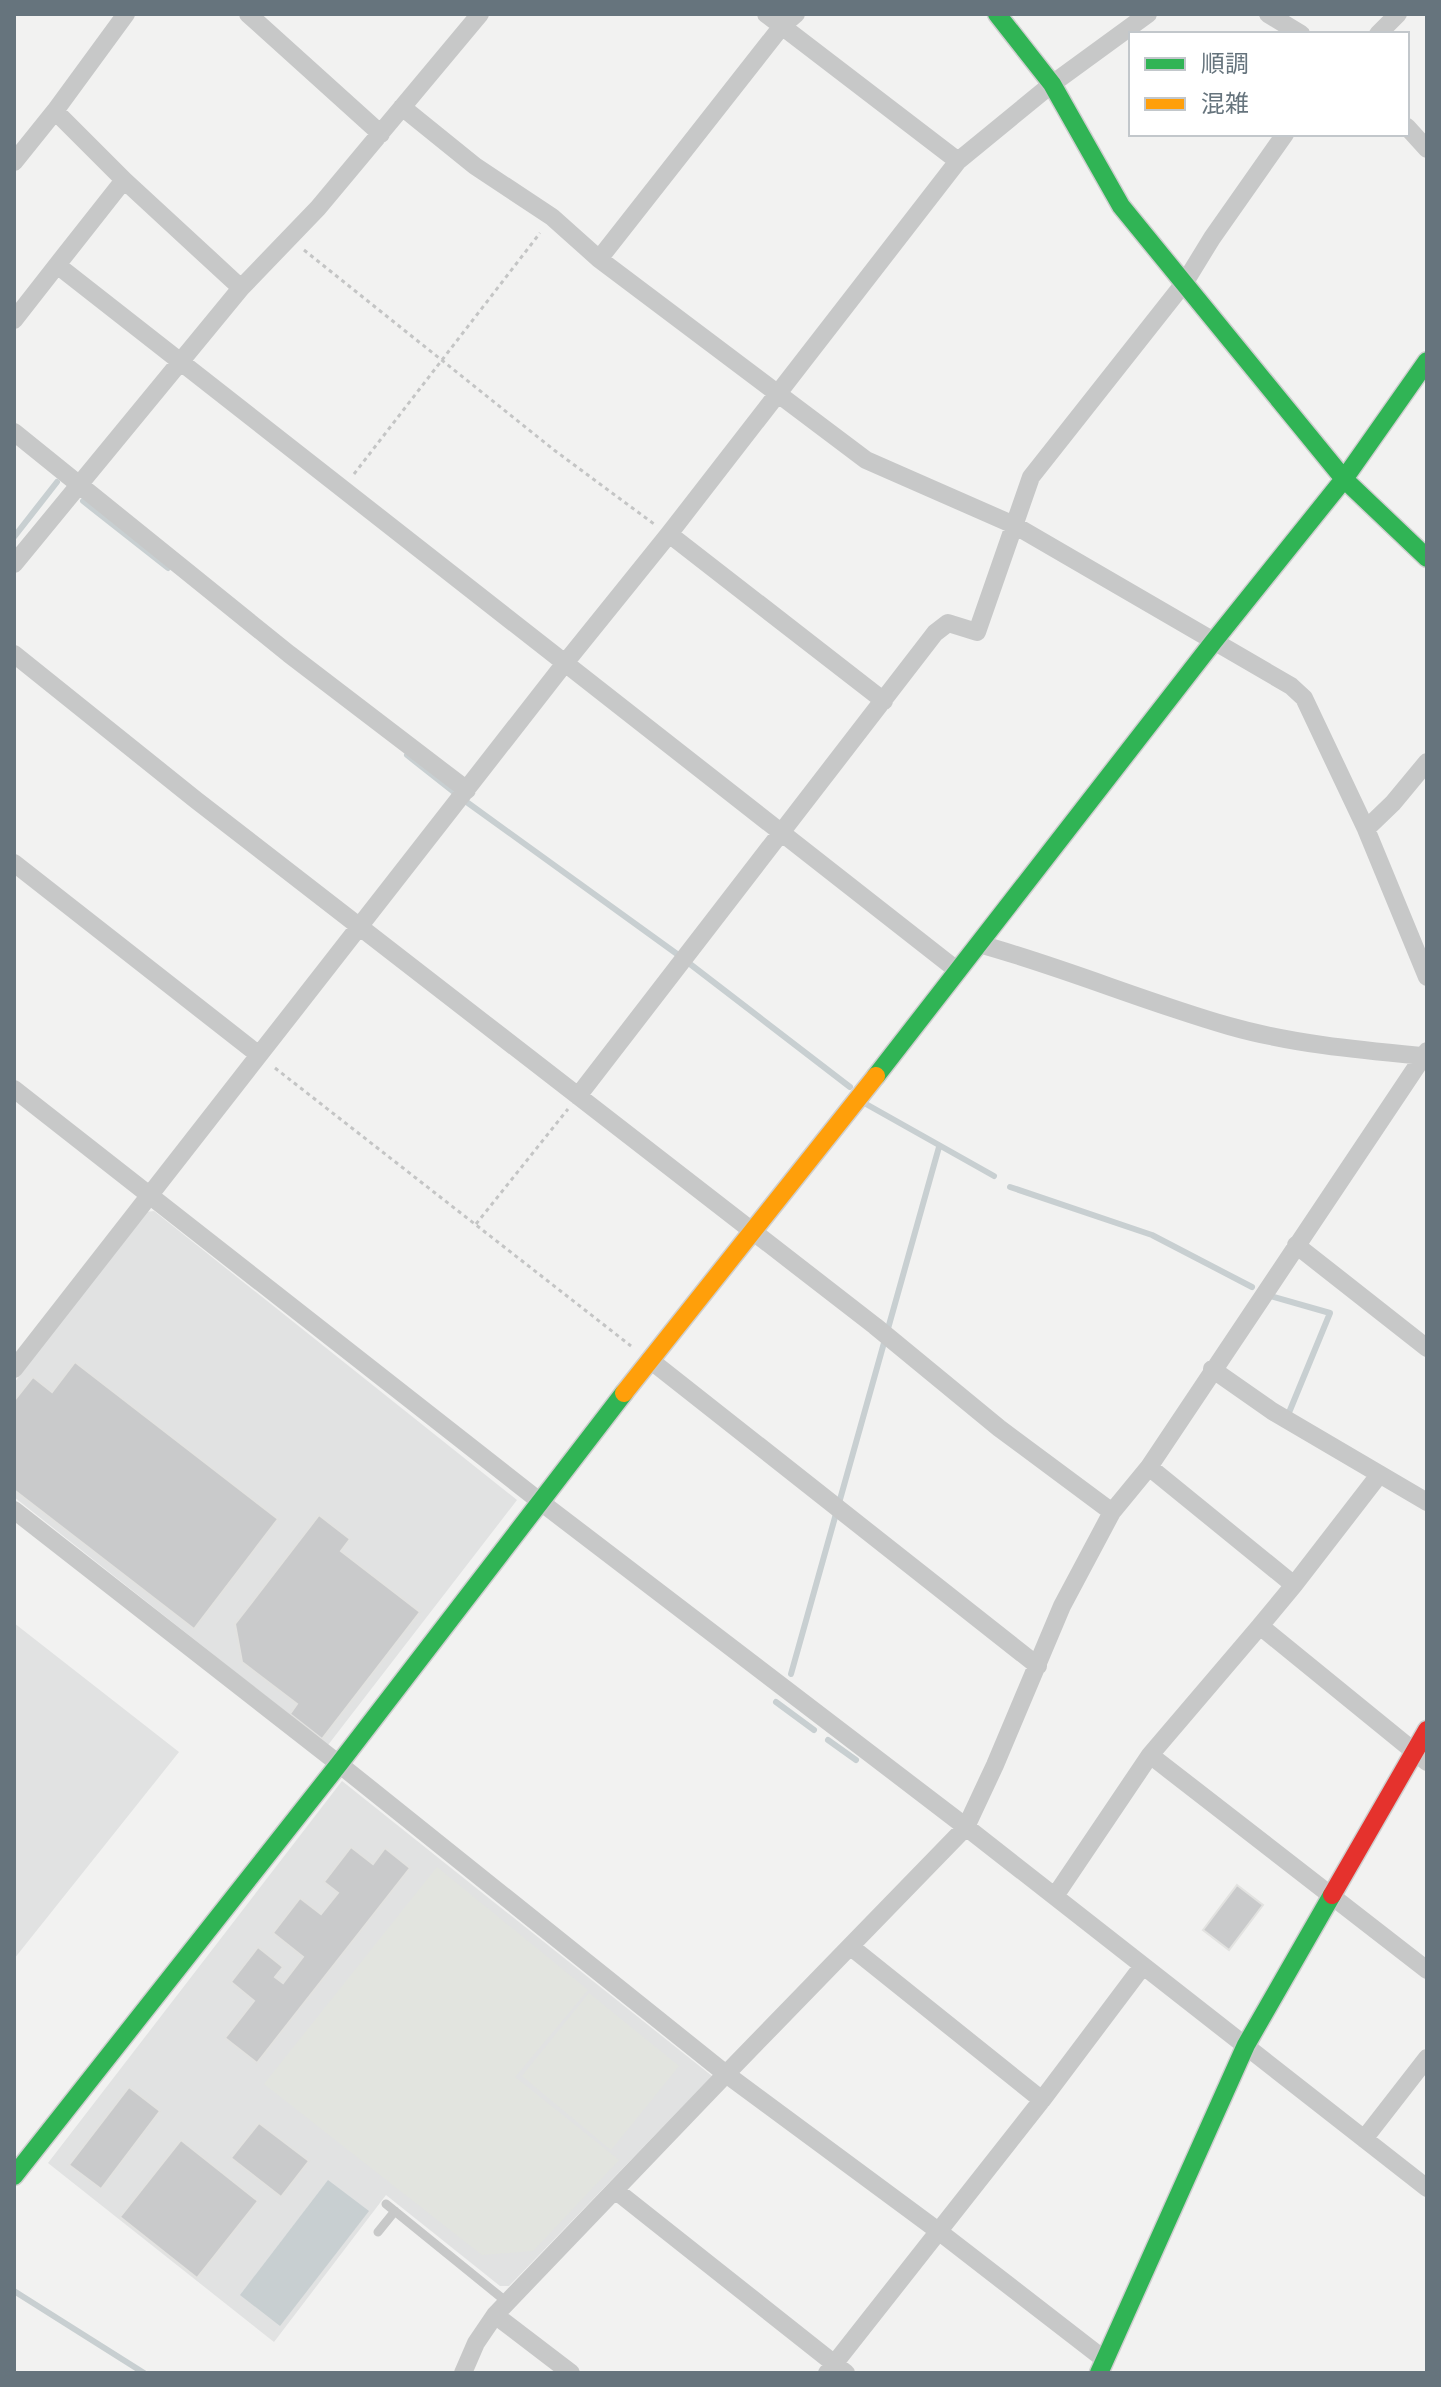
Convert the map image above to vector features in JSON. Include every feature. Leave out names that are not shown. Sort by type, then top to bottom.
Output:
[{"type":"street","points":[[14,162],[126,14]]},
{"type":"street","points":[[248,14],[381,134]]},
{"type":"street","points":[[14,564],[241,288],[318,208],[480,14]]},
{"type":"street","points":[[766,14],[789,20],[958,161]]},
{"type":"street","points":[[997,14],[1052,84],[1121,206],[1344,479],[1427,558]]},
{"type":"street","points":[[14,1369],[958,161],[1052,84],[1148,14]]},
{"type":"street","points":[[1268,14],[1298,32]]},
{"type":"street","points":[[1380,32],[1398,14]]},
{"type":"street","points":[[599,259],[789,20]]},
{"type":"street","points":[[402,107],[475,166],[552,217],[599,259],[866,460],[1014,525],[1291,686],[1304,698],[1366,829],[1427,977]]},
{"type":"street","points":[[55,111],[124,180],[241,288]]},
{"type":"street","points":[[1409,129],[1427,149]]},
{"type":"street","points":[[578,1096],[935,633],[948,623],[977,632],[1031,477],[1185,282],[1284,136]]},
{"type":"street","points":[[14,320],[124,180]]},
{"type":"street","points":[[57,265],[958,971]]},
{"type":"street","points":[[14,2176],[339,1764],[650,1360],[1344,479],[1427,361]]},
{"type":"street","points":[[14,432],[289,654],[467,790]]},
{"type":"street","points":[[669,534],[884,701]]},
{"type":"street","points":[[14,654],[196,800],[875,1326],[999,1428],[1112,1512]]},
{"type":"street","points":[[1366,829],[1393,803],[1427,762]]},
{"type":"street","points":[[14,863],[259,1055]]},
{"type":"street","points":[[463,2373],[476,2343],[502,2309],[966,1827],[1062,1606],[1112,1512],[1149,1467],[1425,1054],[1301,1041],[1230,1026],[1025,956],[979,944]]},
{"type":"street","points":[[14,1089],[542,1503],[966,1827],[1427,2188]]},
{"type":"street","points":[[1296,1245],[1427,1348]]},
{"type":"street","points":[[650,1360],[1038,1666]]},
{"type":"street","points":[[1212,1369],[1272,1411],[1427,1502]]},
{"type":"street","points":[[1149,1467],[1294,1585]]},
{"type":"street","points":[[1055,1896],[1150,1755],[1294,1585],[1379,1475]]},
{"type":"street","points":[[14,1510],[339,1764],[726,2074],[937,2230],[1104,2368],[1246,2045],[1330,1896],[1420,1757],[1427,1730]]},
{"type":"street","points":[[1260,1626],[1420,1757]]},
{"type":"street","points":[[1150,1755],[1427,1970]]},
{"type":"street","points":[[851,1947],[1042,2100]]},
{"type":"street","points":[[615,2190],[836,2370],[937,2230],[1042,2100],[1142,1967]]},
{"type":"street","points":[[1364,2139],[1427,2058]]},
{"type":"street","points":[[502,2309],[571,2373]]},
{"type":"lane","points":[[386,2204],[502,2309]]},
{"type":"lane","points":[[378,2232],[395,2211]]},
{"type":"path","points":[[342,489],[552,217]]},
{"type":"path","points":[[289,237],[554,450],[669,534]]},
{"type":"path","points":[[259,1055],[405,1172],[650,1360]]},
{"type":"path","points":[[476,1224],[578,1096]]},
{"type":"shaded area","points":[[154,1211],[517,1500],[328,1745],[14,1497],[14,1383],[145,1212]]},
{"type":"shaded area","points":[[14,1623],[179,1752],[14,1959]]},
{"type":"shaded area","points":[[342,1781],[712,2076],[509,2286],[500,2286],[386,2195],[274,2342],[48,2163]]},
{"type":"shaded area","points":[[437,1867],[588,1990],[515,2077],[619,2160],[533,2251],[482,2255],[264,2084]]},
{"type":"shaded area","points":[[589,1993],[679,2066],[611,2150],[522,2076]]},
{"type":"shaded area","points":[[328,2180],[369,2211],[280,2326],[240,2295]]},
{"type":"building","points":[[75,1362],[278,1519],[194,1629],[14,1490],[14,1401],[33,1377],[52,1392]]},
{"type":"building","points":[[319,1515],[350,1539],[341,1551],[420,1612],[322,1739],[290,1714],[297,1704],[242,1662],[235,1624]]},
{"type":"building","points":[[351,1847],[373,1864],[385,1848],[410,1868],[257,2063],[225,2038],[254,2001],[231,1982],[258,1947],[283,1967],[275,1977],[283,1983],[303,1957],[273,1933],[300,1898],[321,1914],[338,1893],[324,1882]]},
{"type":"building","points":[[1237,1885],[1263,1905],[1229,1950],[1203,1930]]},
{"type":"building","points":[[129,2087],[160,2111],[101,2189],[69,2165]]},
{"type":"building","points":[[259,2123],[309,2161],[281,2197],[231,2158]]},
{"type":"building","points":[[181,2140],[258,2201],[197,2278],[120,2217]]},
{"type":"waterway","points":[[14,537],[57,482]]},
{"type":"waterway","points":[[83,501],[168,568]]},
{"type":"waterway","points":[[407,755],[455,793]]},
{"type":"waterway","points":[[468,803],[677,954],[850,1087]]},
{"type":"waterway","points":[[866,1104],[994,1176]]},
{"type":"waterway","points":[[791,1674],[939,1147]]},
{"type":"waterway","points":[[1010,1187],[1152,1235],[1252,1287]]},
{"type":"waterway","points":[[1270,1296],[1330,1313],[1288,1415],[1291,1417]]},
{"type":"waterway","points":[[776,1702],[814,1730]]},
{"type":"waterway","points":[[828,1740],[856,1760]]},
{"type":"waterway","points":[[14,2291],[144,2373]]},
{"type":"traffic: fast","points":[[997,14],[1052,84],[1121,206],[1344,479],[1427,558]]},
{"type":"traffic: fast","points":[[876,1076],[1344,479],[1427,361]]},
{"type":"traffic: fast","points":[[14,2176],[339,1764],[624,1393]]},
{"type":"traffic: fast","points":[[1099,2373],[1246,2045],[1332,1895]]},
{"type":"traffic: slow","points":[[624,1393],[876,1076]]},
{"type":"traffic: jam","points":[[1332,1895],[1427,1730]]}]
